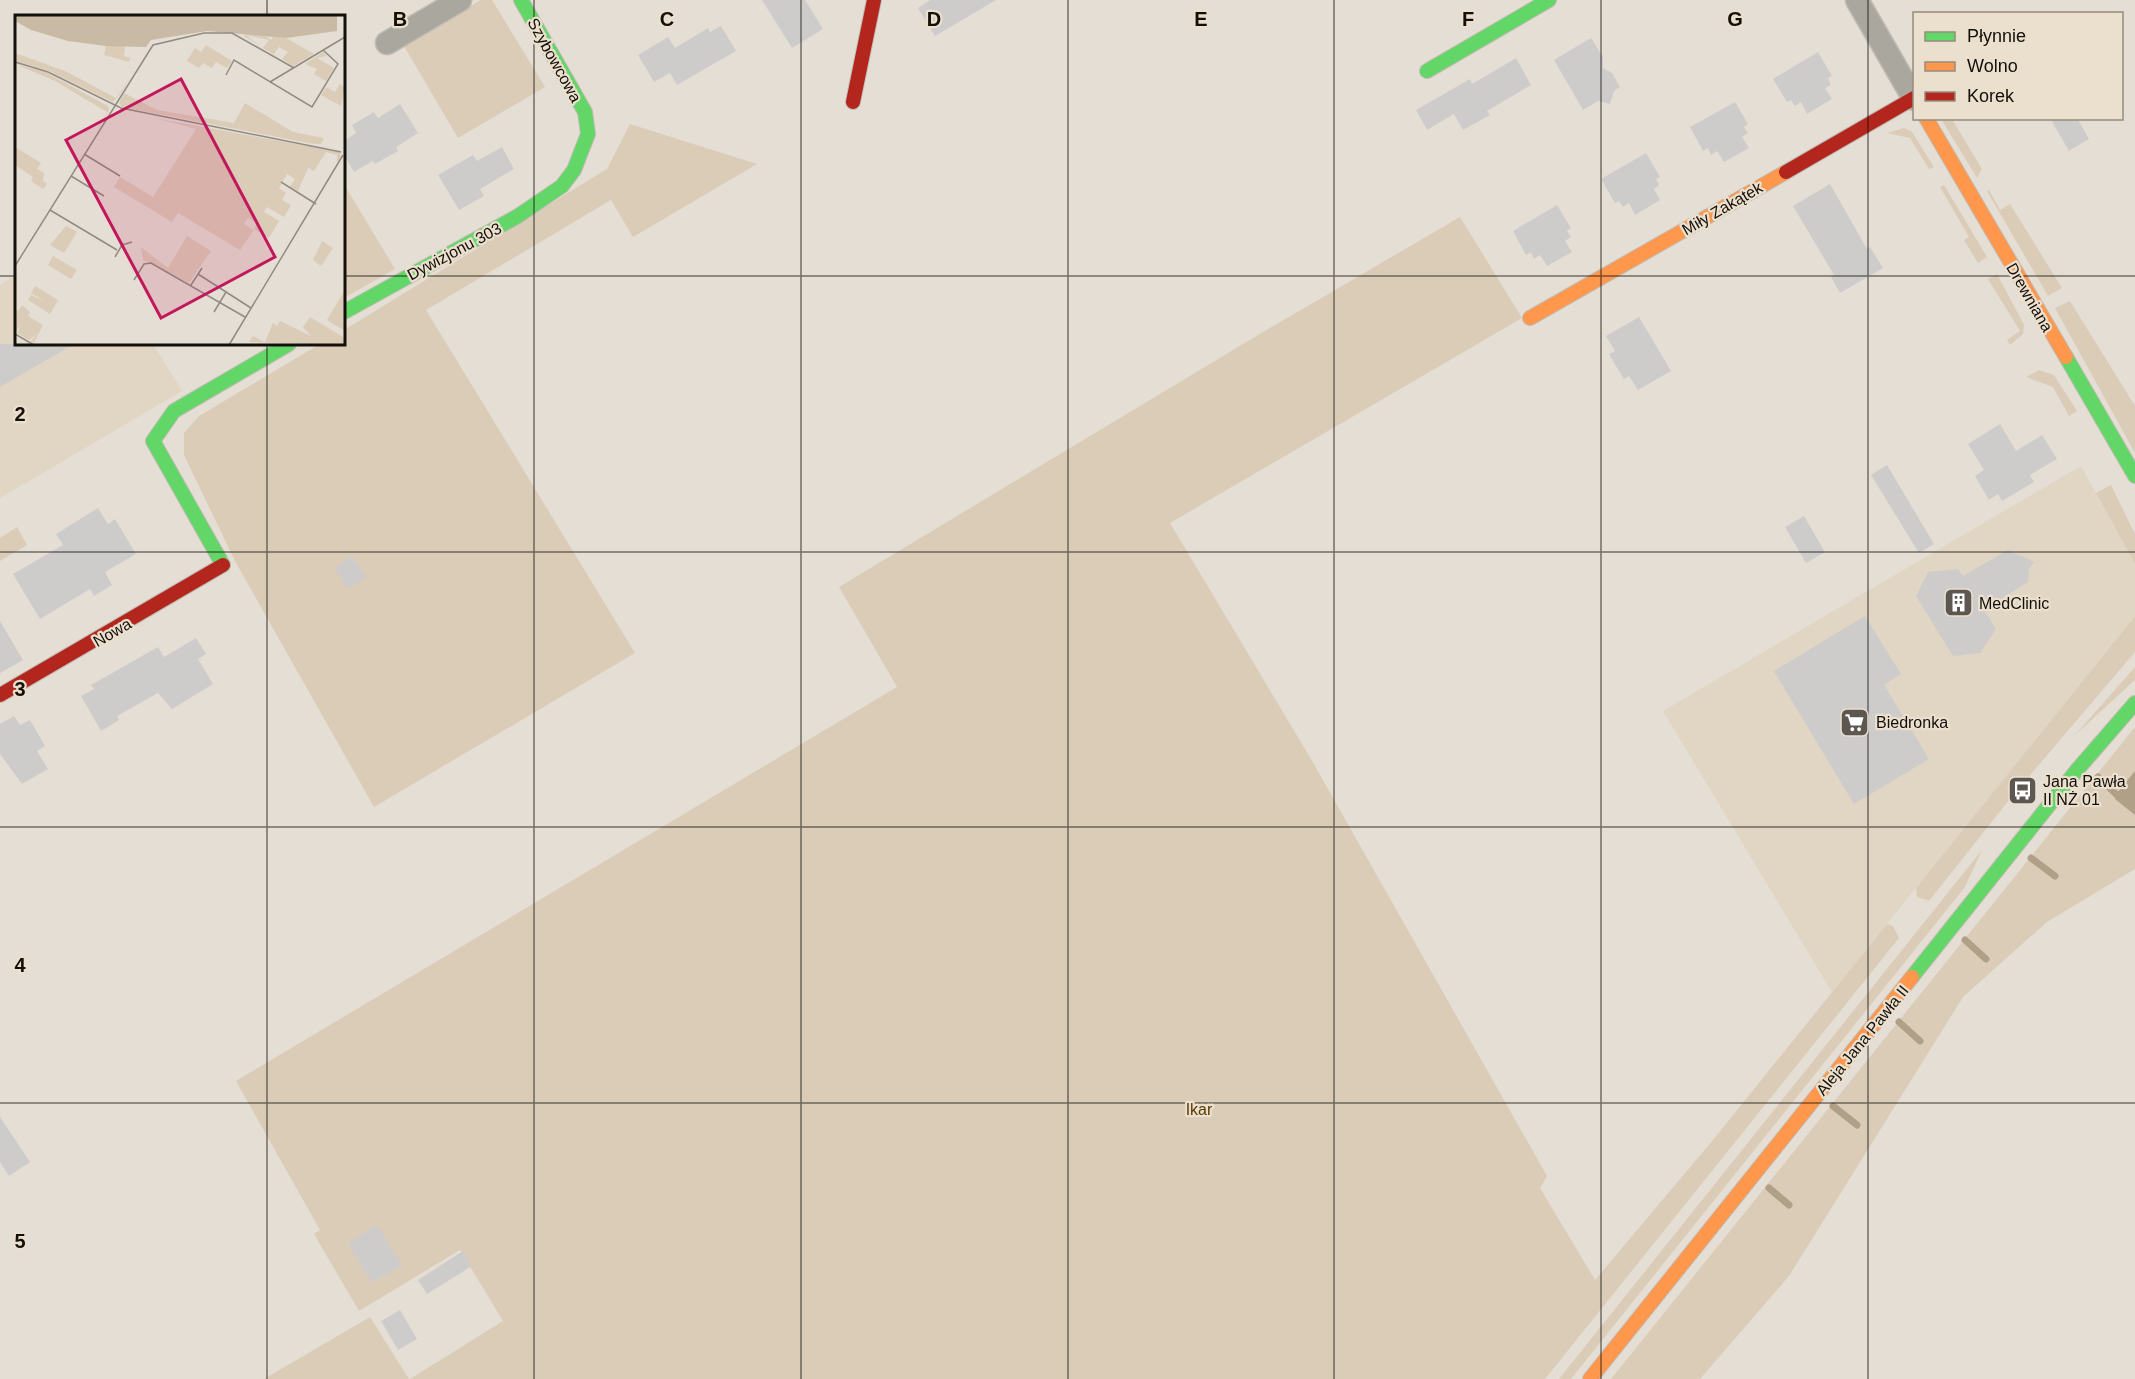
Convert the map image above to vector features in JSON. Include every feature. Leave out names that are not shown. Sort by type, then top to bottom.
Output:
[{"type":"street","points":[[387,43],[460,0]]},
{"type":"street","name":"Szybowcowa","points":[[521,0],[585,112],[588,134],[574,170],[562,186]]},
{"type":"street","points":[[853,102],[874,0]]},
{"type":"street","points":[[1427,71],[1549,0]]},
{"type":"street","points":[[1857,0],[1913,96]]},
{"type":"street","name":"Miły Zakątek","points":[[1530,318],[1913,99]]},
{"type":"street","name":"Drewniana","points":[[1927,120],[2135,476]]},
{"type":"street","name":"Dywizjonu 303","points":[[345,311],[518,216],[562,186]]},
{"type":"street","name":"Nowa","points":[[0,694],[224,567],[153,441],[174,411],[287,345]]},
{"type":"street","name":"Aleja Jana Pawła II","points":[[1590,1379],[2076,770],[2135,703]]},
{"type":"shaded area","points":[[15,276],[15,345],[154,345],[182,391],[0,498],[0,285]]},
{"type":"shaded area","points":[[2081,466],[2135,564],[2135,616],[1832,992],[1663,711]]},
{"type":"shaded area","points":[[2135,771],[2135,815],[2115,799],[2116,794]]},
{"type":"green space","points":[[481,0],[492,0],[545,87],[458,138],[404,46]]},
{"type":"green space","points":[[1942,120],[1953,120],[1982,169],[1977,178]]},
{"type":"green space","points":[[630,124],[757,164],[633,237],[611,200],[426,310],[635,653],[374,807],[235,561],[184,455],[184,433],[199,416],[318,345],[345,345],[345,329],[607,169]]},
{"type":"green space","points":[[1904,128],[1912,132],[1934,167],[1929,169],[1910,138],[1887,133]]},
{"type":"green space","points":[[1944,185],[1987,257],[1978,263],[1964,240],[1969,237],[1940,187]]},
{"type":"green space","points":[[345,186],[395,269],[345,297]]},
{"type":"green space","points":[[1989,190],[2000,210],[2010,204],[2062,288],[2048,296],[1987,191]]},
{"type":"green space","name":"Ikar","points":[[1460,217],[1522,318],[1170,523],[1311,759],[1547,1176],[1540,1188],[1595,1280],[1713,1140],[1887,924],[1893,926],[1899,938],[1545,1379],[410,1379],[503,1321],[460,1250],[359,1311],[314,1234],[320,1230],[236,1081],[897,687],[839,587],[1258,335]]},
{"type":"green space","points":[[1997,274],[2024,325],[2023,334],[2010,345],[2007,340],[2020,331],[1988,279]]},
{"type":"green space","points":[[2070,301],[2135,406],[2135,453],[2055,308]]},
{"type":"green space","points":[[2039,370],[2054,375],[2077,411],[2069,416],[2053,387],[2026,377]]},
{"type":"green space","points":[[2111,485],[2135,534],[2135,564],[2096,493]]},
{"type":"green space","points":[[17,527],[27,545],[0,561],[0,538]]},
{"type":"green space","points":[[2135,616],[2135,652],[2025,781],[2018,775],[2007,789],[2013,795],[1929,901],[1917,897],[1916,888]]},
{"type":"green space","points":[[2135,667],[2135,680],[2075,735]]},
{"type":"green space","points":[[2135,727],[2135,869],[2047,922],[1963,997],[1789,1276],[1700,1379],[1611,1379]]},
{"type":"green space","points":[[1982,850],[1965,887],[1571,1379],[1559,1379]]},
{"type":"green space","points":[[370,1317],[409,1379],[264,1379]]},
{"type":"building","points":[[762,0],[805,0],[823,29],[792,48]]},
{"type":"building","points":[[930,0],[996,0],[935,36],[918,8]]},
{"type":"building","points":[[721,26],[736,51],[677,85],[670,73],[654,82],[638,55],[668,37],[675,48],[708,28],[710,32]]},
{"type":"building","points":[[1591,38],[1603,57],[1603,68],[1612,73],[1620,87],[1614,91],[1610,104],[1598,101],[1583,110],[1554,60]]},
{"type":"building","points":[[1818,52],[1832,76],[1828,78],[1831,85],[1825,88],[1832,99],[1807,114],[1801,102],[1795,106],[1791,100],[1787,102],[1773,79]]},
{"type":"building","points":[[1516,58],[1531,85],[1487,111],[1490,115],[1463,130],[1454,114],[1427,130],[1416,110],[1470,79],[1472,84]]},
{"type":"building","points":[[1735,102],[1748,124],[1744,127],[1748,133],[1742,137],[1749,148],[1724,162],[1717,151],[1711,155],[1708,148],[1703,151],[1690,127]]},
{"type":"building","points":[[400,104],[418,133],[396,147],[398,151],[375,164],[373,161],[354,172],[345,157],[345,140],[356,133],[352,125],[374,112],[378,118]]},
{"type":"building","points":[[2051,120],[2078,120],[2089,139],[2069,151]]},
{"type":"building","points":[[502,147],[514,169],[480,189],[484,196],[459,210],[438,175],[473,155],[477,161]]},
{"type":"building","points":[[1646,153],[1660,177],[1656,179],[1659,185],[1654,189],[1660,200],[1635,215],[1629,203],[1623,207],[1619,201],[1615,203],[1601,179]]},
{"type":"building","points":[[1830,184],[1867,249],[1870,247],[1883,268],[1840,293],[1831,277],[1834,275],[1793,206]]},
{"type":"building","points":[[1557,205],[1571,228],[1567,231],[1571,237],[1565,241],[1572,252],[1547,266],[1540,255],[1534,259],[1531,252],[1526,255],[1513,231]]},
{"type":"building","points":[[1639,317],[1671,371],[1638,390],[1629,376],[1624,379],[1616,366],[1609,354],[1615,351],[1606,336]]},
{"type":"building","points":[[0,344],[72,345],[0,387]]},
{"type":"building","points":[[2000,424],[2016,451],[2042,435],[2057,459],[2030,475],[2034,482],[2002,501],[1998,494],[1989,500],[1975,476],[1984,470],[1968,444]]},
{"type":"building","points":[[1887,465],[1934,544],[1919,553],[1871,475]]},
{"type":"building","points":[[98,508],[108,524],[115,519],[136,554],[105,572],[112,585],[94,596],[90,589],[40,619],[13,574],[63,545],[56,534]]},
{"type":"building","points":[[1804,516],[1825,552],[1806,563],[1785,527]]},
{"type":"building","name":"MedClinic","points":[[2008,550],[2034,562],[2029,569],[2028,582],[1984,610],[1996,629],[1980,653],[1953,656],[1916,596],[1928,572],[1958,569],[1963,576]]},
{"type":"building","points":[[352,556],[366,577],[348,589],[335,568]]},
{"type":"building","name":"Biedronka","points":[[1865,616],[1901,674],[1884,685],[1929,759],[1854,804],[1774,671]]},
{"type":"building","points":[[0,621],[23,660],[0,673]]},
{"type":"building","points":[[196,638],[206,654],[198,659],[213,684],[172,709],[158,693],[117,716],[119,720],[101,731],[81,696],[94,689],[91,685],[158,647],[164,657]]},
{"type":"building","points":[[14,716],[20,725],[30,720],[45,746],[37,751],[48,769],[22,784],[0,754],[0,724]]},
{"type":"building","points":[[0,1117],[30,1162],[9,1176],[0,1162]]},
{"type":"building","points":[[377,1225],[402,1265],[372,1283],[348,1243]]},
{"type":"building","points":[[463,1251],[472,1266],[427,1294],[418,1280]]},
{"type":"building","points":[[400,1310],[417,1339],[398,1350],[381,1321]]},
{"type":"waterway","points":[[2098,777],[2116,794]]},
{"type":"waterway","points":[[2031,858],[2055,876]]},
{"type":"waterway","points":[[1965,940],[1986,959]]},
{"type":"waterway","points":[[1899,1022],[1920,1041]]},
{"type":"waterway","points":[[1833,1106],[1857,1125]]},
{"type":"waterway","points":[[1769,1188],[1789,1205]]},
{"type":"traffic: fast","points":[[345,311],[518,216],[562,186],[574,170],[588,134],[585,112],[521,0]]},
{"type":"traffic: fast","points":[[1427,71],[1549,0]]},
{"type":"traffic: fast","points":[[223,565],[153,441],[174,411],[287,345]]},
{"type":"traffic: fast","points":[[2066,357],[2135,476]]},
{"type":"traffic: fast","points":[[1912,977],[2077,770],[2135,703]]},
{"type":"traffic: slow","points":[[1927,120],[2066,357]]},
{"type":"traffic: slow","points":[[1530,318],[1786,172]]},
{"type":"traffic: slow","points":[[1590,1379],[1912,977]]},
{"type":"traffic: jam","points":[[853,102],[874,0]]},
{"type":"traffic: jam","points":[[1786,172],[1913,99]]},
{"type":"traffic: jam","points":[[0,695],[223,565]]},
{"type":"place","name":"MedClinic","points":[[1958,603]]},
{"type":"place","name":"Biedronka","points":[[1855,722]]},
{"type":"place","name":"Jana Pawła II NŻ 01","points":[[2022,790]]}]
